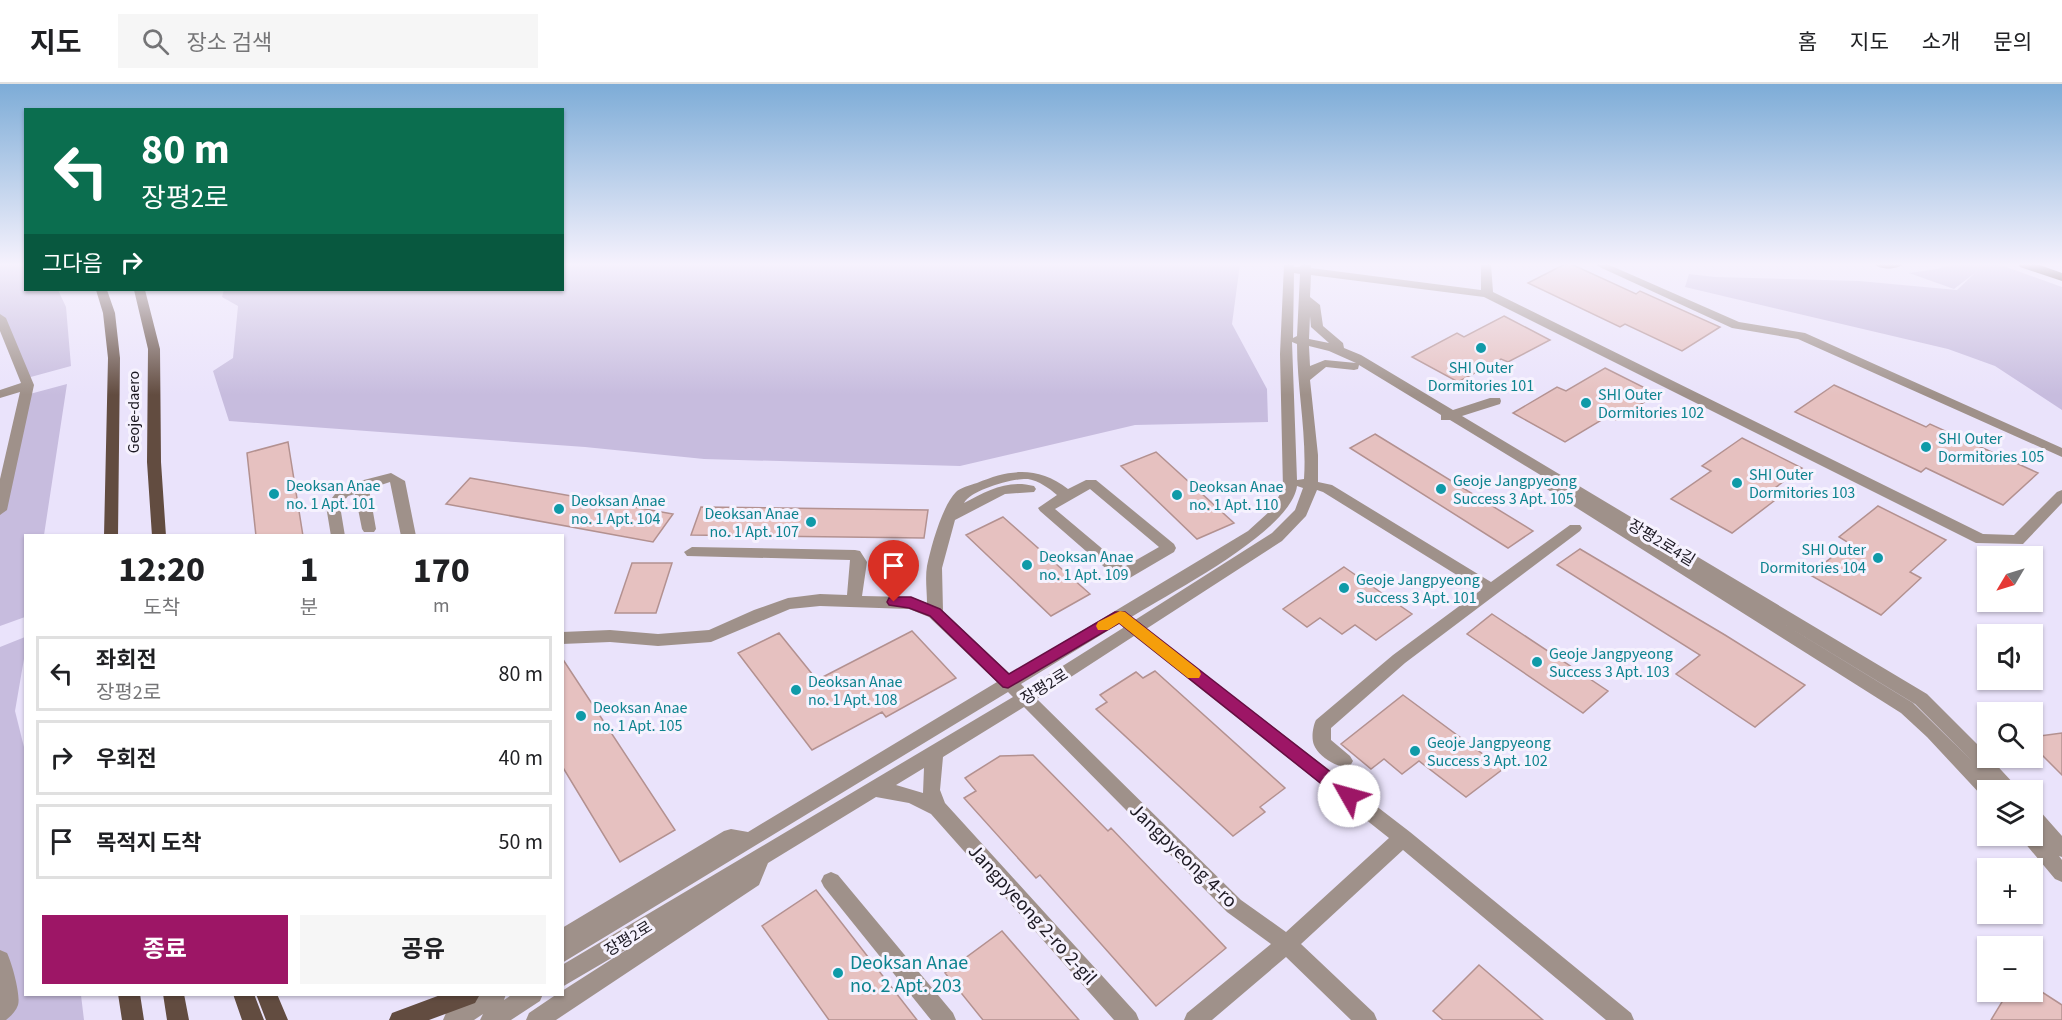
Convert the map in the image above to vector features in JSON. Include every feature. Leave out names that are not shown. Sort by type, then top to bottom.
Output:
[{"type":"main road","name":"Geoje-daero","points":[[107,308],[114,358],[111,534]]},
{"type":"main road","name":"Geoje-daero","points":[[143,308],[154,349],[154,462],[159,534]]},
{"type":"main road","points":[[129,996],[133,1020]]},
{"type":"main road","points":[[172,996],[178,1020]]},
{"type":"main road","points":[[244,996],[253,1020]]},
{"type":"main road","points":[[267,996],[278,1020]]},
{"type":"main road","points":[[400,1020],[467,996]]},
{"type":"street","name":"장평2로","points":[[564,953],[1253,535],[1284,506],[1291,481],[1287,432],[1286,343],[1291,308]]},
{"type":"street","name":"장평2로","points":[[564,976],[1136,630],[1294,524],[1304,510],[1310,485],[1311,468],[1304,380],[1305,308]]},
{"type":"street","points":[[1314,308],[1317,327],[1356,362]]},
{"type":"street","points":[[1515,308],[1981,539],[2019,540],[2062,495]]},
{"type":"street","points":[[1697,308],[1736,325],[1801,336],[2062,453]]},
{"type":"street","points":[[0,318],[3,333],[28,385],[6,467],[0,510]]},
{"type":"street","name":"장평2로4길","points":[[1286,343],[1305,345],[1356,362],[1921,699],[1950,726],[2000,780]]},
{"type":"street","points":[[1304,380],[1320,363],[1356,362]]},
{"type":"street","points":[[0,394],[28,385]]},
{"type":"street","points":[[1446,417],[1495,401]]},
{"type":"street","name":"장평2로4길","points":[[1446,417],[1907,708],[1978,780]]},
{"type":"street","points":[[564,638],[711,636],[788,604],[820,600],[911,603],[935,613],[934,568],[950,517],[961,495],[1014,474],[1040,476],[1056,485],[1067,495]]},
{"type":"street","points":[[338,534],[333,506],[343,493],[391,477],[398,481],[408,534]]},
{"type":"street","points":[[1291,481],[1327,488],[1492,590]]},
{"type":"street","points":[[1091,483],[1169,548],[1123,575],[1045,508],[1067,495],[1091,483]]},
{"type":"street","points":[[362,485],[369,529]]},
{"type":"street","points":[[950,517],[1002,489],[1029,489]]},
{"type":"street","points":[[1344,761],[1322,742],[1322,725],[1399,659],[1575,528]]},
{"type":"street","points":[[692,552],[855,555],[859,562],[854,601]]},
{"type":"street","name":"Jangpyeong 4-ro","points":[[935,613],[1025,698],[1234,906],[1287,944],[1366,1020]]},
{"type":"street","points":[[1120,616],[1402,838],[1623,1020]]},
{"type":"street","points":[[934,753],[931,790],[938,808]]},
{"type":"street","points":[[875,789],[912,796],[938,808]]},
{"type":"street","name":"Jangpyeong 2-ro 2-gil","points":[[938,808],[1128,1020]]},
{"type":"street","points":[[2043,828],[2062,849]]},
{"type":"street","points":[[564,938],[731,837],[748,840]]},
{"type":"street","points":[[1195,1020],[1287,944],[1402,838]]},
{"type":"street","points":[[2037,846],[2062,873]]},
{"type":"street","points":[[537,1020],[752,879],[760,859]]},
{"type":"street","points":[[831,881],[945,1020]]},
{"type":"street","points":[[0,960],[9,1002],[0,1012]]},
{"type":"street","points":[[425,1020],[468,996]]},
{"type":"street","points":[[454,1020],[493,996]]},
{"type":"street","points":[[491,1020],[530,996]]},
{"type":"shaded area","points":[[0,308],[66,308],[71,366],[27,378],[0,318]]},
{"type":"shaded area","points":[[238,308],[1234,308],[1232,324],[1267,389],[1268,422],[1135,425],[960,466],[704,459],[585,447],[229,421],[213,371],[233,358]]},
{"type":"shaded area","points":[[1773,308],[2062,308],[2062,410],[1995,366],[1948,349]]},
{"type":"shaded area","points":[[67,384],[44,534],[24,534],[24,617],[0,626],[0,510],[26,395]]},
{"type":"shaded area","points":[[24,637],[24,659],[15,711],[24,747],[24,996],[81,996],[84,1020],[0,1020],[0,647]]},
{"type":"building","points":[[1580,308],[1677,308],[1720,327],[1682,351],[1625,324],[1620,327]]},
{"type":"building","name":"SHI Outer Dormitories 101","points":[[1504,316],[1550,340],[1508,362],[1501,359],[1458,382],[1412,357],[1457,333],[1464,337]]},
{"type":"building","name":"SHI Outer Dormitories 102","points":[[1605,368],[1657,394],[1616,420],[1608,416],[1565,442],[1513,413],[1557,387],[1566,391]]},
{"type":"building","name":"SHI Outer Dormitories 105","points":[[1834,385],[1926,427],[1930,424],[2038,473],[2003,505],[1926,468],[1921,472],[1795,412]]},
{"type":"building","name":"Geoje Jangpyeong Success 3 Apt. 105","points":[[1375,434],[1533,531],[1508,548],[1350,448]]},
{"type":"building","name":"SHI Outer Dormitories 103","points":[[1742,438],[1802,468],[1764,496],[1774,501],[1732,533],[1671,499],[1711,471],[1702,466]]},
{"type":"building","name":"Deoksan Anae no. 1 Apt. 101","points":[[288,442],[303,534],[256,534],[247,453]]},
{"type":"building","name":"Deoksan Anae no. 1 Apt. 110","points":[[1156,452],[1234,523],[1197,539],[1121,466]]},
{"type":"building","name":"Deoksan Anae no. 1 Apt. 104","points":[[470,478],[673,514],[653,542],[446,504]]},
{"type":"building","name":"SHI Outer Dormitories 104","points":[[1878,506],[1946,540],[1910,572],[1921,578],[1881,615],[1810,575],[1849,543],[1839,537]]},
{"type":"building","name":"Deoksan Anae no. 1 Apt. 107","points":[[701,507],[928,510],[924,538],[691,535]]},
{"type":"building","name":"Deoksan Anae no. 1 Apt. 109","points":[[1003,517],[1090,594],[1051,616],[966,535]]},
{"type":"building","points":[[1580,549],[1805,685],[1755,727],[1676,674],[1700,655],[1557,565]]},
{"type":"building","points":[[632,563],[672,563],[656,613],[615,613]]},
{"type":"building","name":"Geoje Jangpyeong Success 3 Apt. 101","points":[[1344,567],[1412,614],[1376,640],[1355,625],[1342,634],[1320,618],[1307,627],[1283,609]]},
{"type":"building","name":"Geoje Jangpyeong Success 3 Apt. 103","points":[[1492,614],[1608,691],[1583,713],[1467,634]]},
{"type":"building","points":[[912,631],[956,678],[886,717],[882,712],[812,750],[738,653],[779,633],[817,680]]},
{"type":"building","name":"Deoksan Anae no. 1 Apt. 105","points":[[564,661],[675,830],[620,862],[564,769]]},
{"type":"building","points":[[1155,671],[1285,788],[1260,807],[1265,812],[1233,836],[1096,709],[1107,702],[1100,695],[1136,672],[1143,678]]},
{"type":"building","name":"Geoje Jangpyeong Success 3 Apt. 102","points":[[1403,695],[1503,769],[1466,797],[1419,761],[1402,774],[1384,759],[1371,769],[1341,744]]},
{"type":"building","points":[[2062,733],[2062,775],[2043,756],[2043,736]]},
{"type":"building","points":[[1033,755],[1108,831],[1111,828],[1226,948],[1156,1006],[1040,875],[1036,878],[964,798],[976,791],[965,778],[1000,756]]},
{"type":"building","name":"Deoksan Anae no. 2 Apt. 203","points":[[816,890],[917,1020],[829,1020],[762,926]]},
{"type":"building","points":[[1002,931],[1079,1020],[983,1020],[945,973]]},
{"type":"building","points":[[1479,965],[1543,1020],[1443,1020],[1433,1011]]},
{"type":"building","points":[[2043,993],[2062,1005],[2062,1020],[1991,1020],[2002,1002],[2043,1002]]},
{"type":"slow traffic","points":[[1103,626],[1120,616],[1193,674]]},
{"type":"place","name":"SHI Outer Dormitories 101","points":[[1481,348]]},
{"type":"place","name":"SHI Outer Dormitories 102","points":[[1586,403]]},
{"type":"place","name":"SHI Outer Dormitories 105","points":[[1926,447]]},
{"type":"place","name":"SHI Outer Dormitories 103","points":[[1737,483]]},
{"type":"place","name":"Geoje Jangpyeong Success 3 Apt. 105","points":[[1441,489]]},
{"type":"place","name":"Deoksan Anae no. 1 Apt. 101","points":[[274,494]]},
{"type":"place","name":"Deoksan Anae no. 1 Apt. 110","points":[[1177,495]]},
{"type":"place","name":"Deoksan Anae no. 1 Apt. 104","points":[[559,509]]},
{"type":"place","name":"Deoksan Anae no. 1 Apt. 107","points":[[811,522]]},
{"type":"place","name":"SHI Outer Dormitories 104","points":[[1878,558]]},
{"type":"place","name":"Deoksan Anae no. 1 Apt. 109","points":[[1027,565]]},
{"type":"place","name":"Geoje Jangpyeong Success 3 Apt. 101","points":[[1344,588]]},
{"type":"place","name":"Geoje Jangpyeong Success 3 Apt. 103","points":[[1537,662]]},
{"type":"place","name":"Deoksan Anae no. 1 Apt. 108","points":[[796,690]]},
{"type":"place","name":"Deoksan Anae no. 1 Apt. 105","points":[[581,716]]},
{"type":"place","name":"Geoje Jangpyeong Success 3 Apt. 102","points":[[1415,751]]},
{"type":"place","name":"Deoksan Anae no. 2 Apt. 203","points":[[838,973]]},
{"type":"route","points":[[894,602],[911,603],[935,613],[1008,682],[1120,616],[1349,796]]}]
